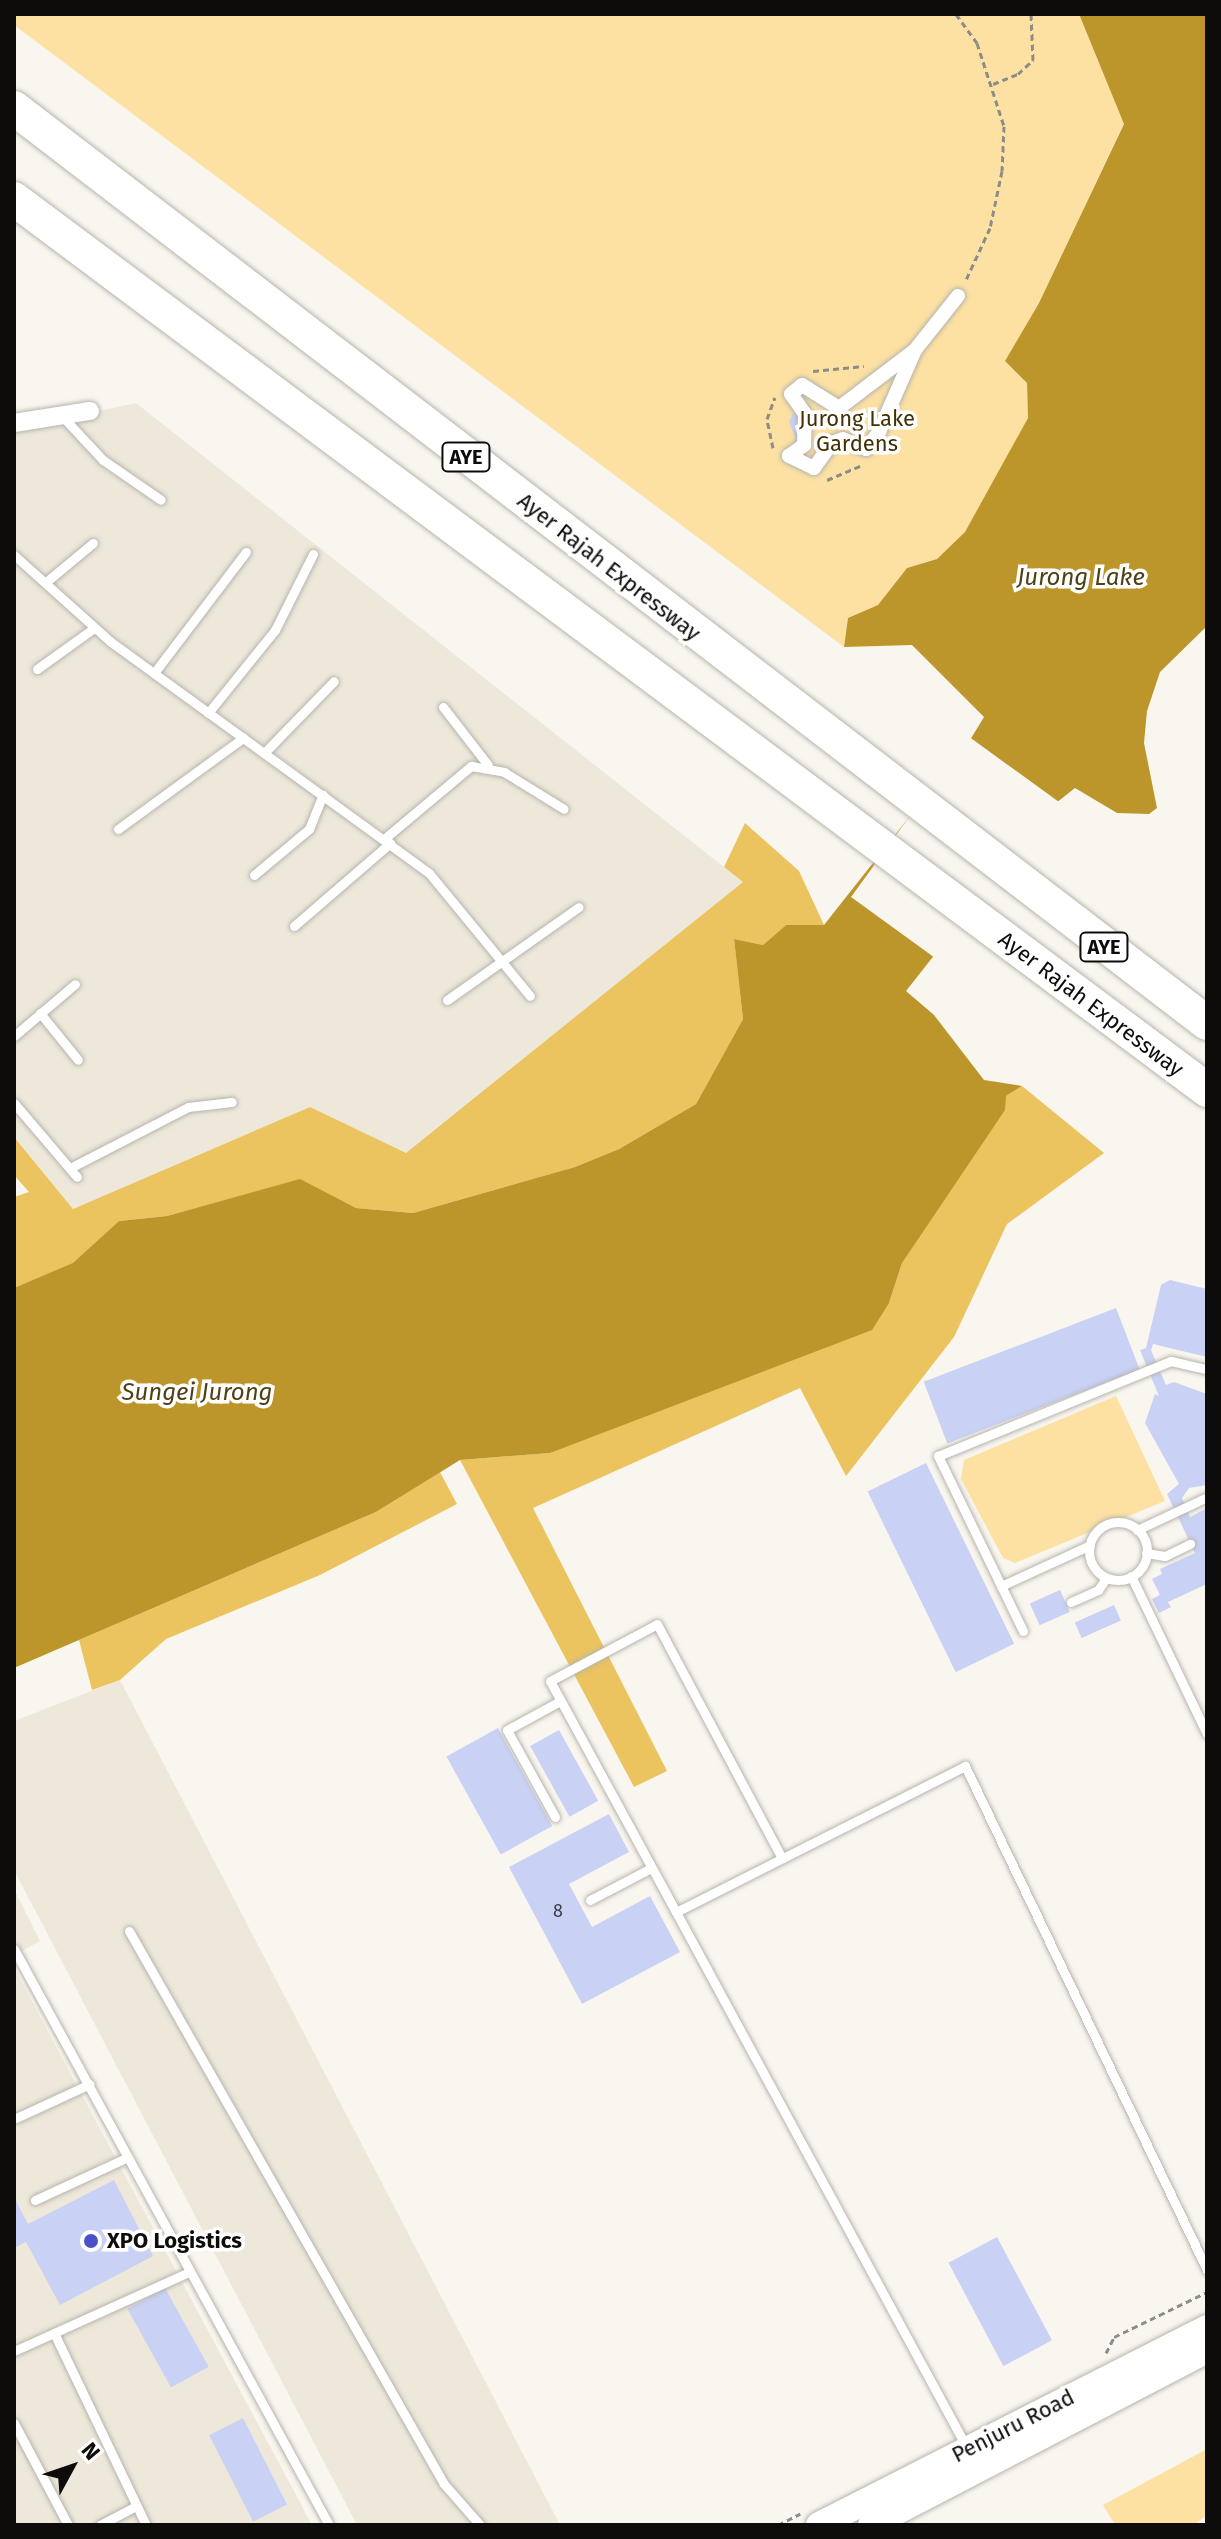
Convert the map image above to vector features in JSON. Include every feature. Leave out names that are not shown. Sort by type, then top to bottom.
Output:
[{"type":"highway","name":"Ayer Rajah Expressway","points":[[14,108],[917,805],[1207,1023]]},
{"type":"highway","name":"Ayer Rajah Expressway","points":[[14,199],[1207,1090]]},
{"type":"highway","points":[[1134,1038],[1207,1102]]},
{"type":"main road","name":"Penjuru Road","points":[[819,2525],[984,2453],[1201,2342]]},
{"type":"main road","name":"Penjuru Road","points":[[871,2525],[984,2453]]},
{"type":"street","points":[[915,350],[879,432],[866,449],[843,439],[832,443],[814,468],[789,456],[804,445],[805,414],[791,394],[802,385],[839,408],[915,350],[958,296]]},
{"type":"street","points":[[14,423],[90,411]]},
{"type":"lane","points":[[61,415],[103,460],[161,500]]},
{"type":"lane","points":[[46,582],[93,543]]},
{"type":"lane","points":[[154,673],[246,552]]},
{"type":"lane","points":[[208,713],[275,630],[313,554]]},
{"type":"lane","points":[[14,555],[94,628],[429,873],[530,996]]},
{"type":"lane","points":[[37,669],[94,628]]},
{"type":"lane","points":[[264,753],[334,681]]},
{"type":"lane","points":[[443,707],[488,765],[564,809]]},
{"type":"lane","points":[[118,829],[243,738]]},
{"type":"lane","points":[[294,926],[471,766],[488,765]]},
{"type":"lane","points":[[254,875],[309,829],[323,795]]},
{"type":"lane","points":[[447,1000],[579,907]]},
{"type":"lane","points":[[14,1036],[75,984]]},
{"type":"lane","points":[[40,1013],[78,1060]]},
{"type":"lane","points":[[70,1168],[188,1107],[232,1102]]},
{"type":"lane","points":[[14,1103],[77,1177]]},
{"type":"lane","points":[[1023,1631],[938,1456],[1171,1361],[1207,1369]]},
{"type":"lane","points":[[1001,1586],[1090,1545],[1108,1524],[1137,1530],[1207,1497]]},
{"type":"lane","points":[[1137,1530],[1146,1553]]},
{"type":"lane","points":[[1146,1553],[1165,1556],[1190,1544]]},
{"type":"lane","points":[[1090,1545],[1091,1562],[1106,1578]]},
{"type":"lane","points":[[1131,1576],[1146,1553]]},
{"type":"lane","points":[[1106,1578],[1131,1576]]},
{"type":"lane","points":[[1131,1576],[1207,1734]]},
{"type":"lane","points":[[1071,1602],[1098,1590],[1106,1578]]},
{"type":"lane","points":[[782,1858],[657,1624],[550,1681],[651,1868],[984,2453]]},
{"type":"lane","points":[[555,1817],[507,1730],[560,1701]]},
{"type":"lane","points":[[676,1912],[965,1766],[1207,2270]]},
{"type":"lane","points":[[590,1900],[651,1868]]},
{"type":"lane","points":[[129,1931],[444,2484],[480,2525]]},
{"type":"lane","points":[[14,1949],[329,2525]]},
{"type":"lane","points":[[16,2118],[90,2084]]},
{"type":"lane","points":[[35,2200],[128,2157]]},
{"type":"lane","points":[[14,2351],[189,2272]]},
{"type":"lane","points":[[54,2333],[146,2525]]},
{"type":"lane","points":[[14,2423],[68,2525]]},
{"type":"lane","points":[[100,2525],[136,2506]]},
{"type":"path","points":[[956,14],[977,43],[993,84],[1004,126],[1002,171],[990,228],[958,296]]},
{"type":"path","points":[[993,84],[1018,74],[1033,60],[1031,14]]},
{"type":"shaded area","points":[[136,403],[743,882],[406,1154],[310,1107],[73,1209],[14,1137],[14,429]]},
{"type":"shaded area","points":[[745,823],[799,871],[824,925],[786,925],[763,945],[734,939],[743,1019],[696,1104],[619,1149],[575,1167],[413,1213],[356,1208],[299,1180],[167,1216],[119,1221],[73,1264],[14,1288],[14,1197],[29,1192],[14,1175],[14,1137],[73,1209],[310,1107],[406,1153],[743,882],[724,867]]},
{"type":"shaded area","points":[[1022,1086],[1104,1153],[1007,1224],[954,1337],[846,1476],[800,1388],[533,1508],[667,1771],[634,1787],[460,1460],[550,1453],[889,1303],[902,1263],[1006,1096]]},
{"type":"shaded area","points":[[440,1472],[457,1504],[320,1575],[166,1639],[120,1680],[92,1690],[79,1640],[376,1512]]},
{"type":"shaded area","points":[[120,1680],[560,2525],[357,2525],[14,1870],[14,1721]]},
{"type":"shaded area","points":[[14,1889],[40,1941],[14,1955]]},
{"type":"shaded area","points":[[14,1968],[312,2525],[14,2525]]},
{"type":"green space","name":"Jurong Lake Gardens","points":[[14,14],[1079,14],[1124,123],[1039,303],[1005,361],[1027,383],[1028,418],[984,501],[965,532],[937,559],[907,568],[878,605],[848,618],[844,647],[14,25]]},
{"type":"green space","points":[[1116,1396],[1165,1501],[1015,1563],[1003,1558],[961,1479],[964,1460]]},
{"type":"green space","points":[[1207,2449],[1207,2515],[1194,2525],[1115,2525],[1103,2505]]},
{"type":"water","name":"Sungei Jurong","points":[[1079,14],[1207,14],[1207,626],[1160,672],[1147,711],[1144,743],[1157,808],[1149,814],[1117,813],[1075,788],[1051,807],[906,991],[934,1015],[984,1080],[1022,1086],[1006,1096],[1005,1110],[902,1263],[889,1303],[872,1330],[550,1453],[460,1460],[376,1512],[14,1668],[14,1288],[73,1263],[119,1221],[167,1216],[300,1179],[356,1208],[413,1213],[575,1167],[619,1149],[696,1104],[743,1019],[734,939],[763,945],[786,925],[824,925],[970,740],[984,717],[912,645],[844,647],[848,618],[878,605],[907,568],[937,559],[965,532],[1028,418],[1027,383],[1005,361],[1039,303],[1124,124]]},
{"type":"pier","points":[[968,736],[1061,804],[944,965],[851,897]]},
{"type":"building","points":[[798,405],[797,444],[789,421]]},
{"type":"building","points":[[1170,1280],[1207,1289],[1207,1357],[1153,1344],[1151,1350],[1166,1385],[1174,1382],[1207,1394],[1207,1485],[1189,1488],[1182,1498],[1190,1517],[1207,1508],[1207,1584],[1168,1602],[1171,1607],[1159,1613],[1152,1599],[1160,1595],[1152,1579],[1162,1574],[1160,1569],[1195,1553],[1167,1494],[1179,1484],[1145,1423],[1155,1394],[1159,1396],[1140,1350],[1146,1348],[1161,1285]]},
{"type":"building","points":[[1116,1308],[1140,1370],[947,1443],[924,1382]]},
{"type":"building","points":[[926,1463],[1014,1644],[956,1672],[868,1491]]},
{"type":"building","points":[[1060,1590],[1070,1612],[1040,1625],[1030,1603]]},
{"type":"building","points":[[1114,1605],[1121,1621],[1082,1638],[1075,1622]]},
{"type":"building","points":[[498,1728],[552,1826],[501,1855],[446,1757]]},
{"type":"building","points":[[559,1730],[598,1801],[569,1817],[530,1746]]},
{"type":"building","points":[[609,1814],[629,1852],[569,1884],[592,1927],[650,1896],[680,1952],[582,2004],[509,1867]]},
{"type":"building","points":[[114,2180],[153,2256],[60,2305],[26,2242],[14,2248],[14,2197],[28,2224]]},
{"type":"building","points":[[997,2237],[1052,2340],[1003,2366],[948,2263]]},
{"type":"building","points":[[165,2288],[209,2367],[171,2388],[127,2309]]},
{"type":"building","points":[[243,2418],[287,2504],[253,2522],[209,2435]]},
{"type":"place","name":"XPO Logistics","points":[[91,2241]]},
{"type":"water label","name":"Jurong Lake","points":[[1081,578]]}]
